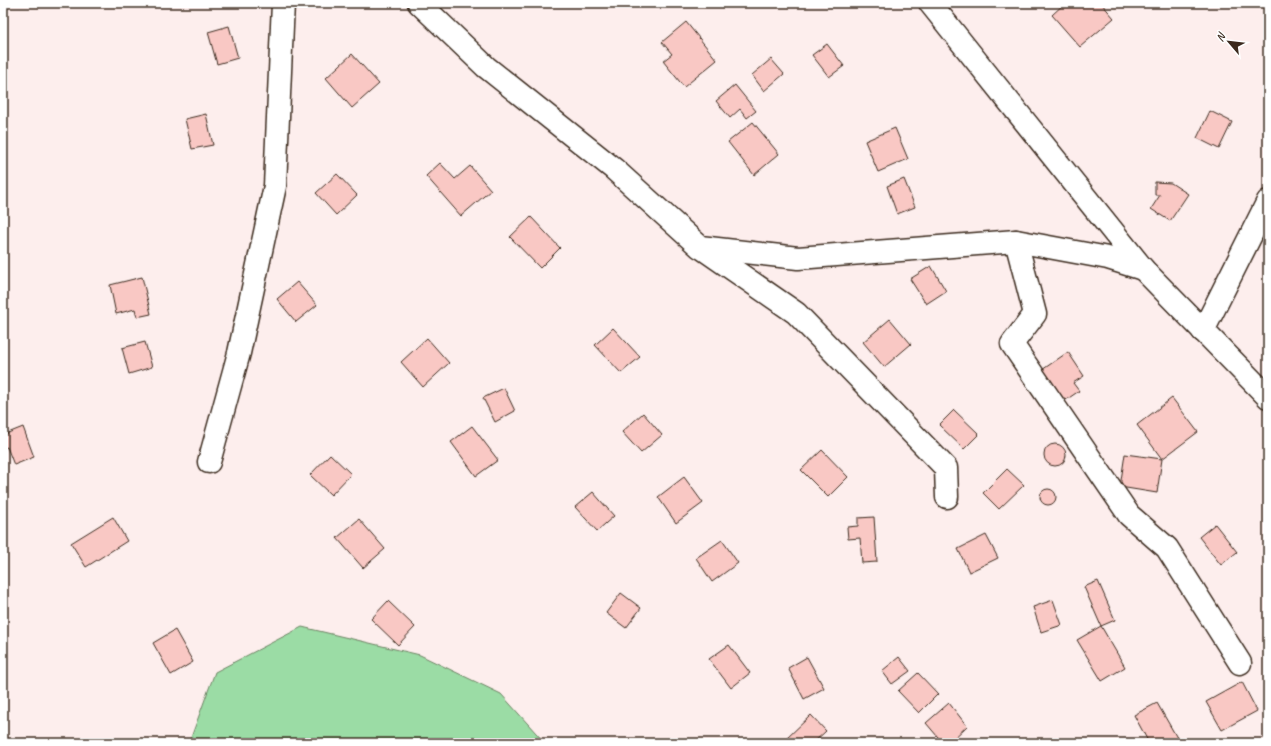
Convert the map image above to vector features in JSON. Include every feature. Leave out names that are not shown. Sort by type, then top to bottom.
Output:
[{"type":"street","points":[[209,462],[239,353],[275,186],[283,3]]},
{"type":"street","points":[[419,3],[486,66],[614,169],[700,246],[796,313],[946,468],[947,497]]},
{"type":"street","points":[[930,3],[1143,269],[1268,397]]},
{"type":"street","points":[[1203,331],[1268,201]]},
{"type":"street","points":[[700,246],[798,258],[1016,241],[1108,258],[1143,269]]},
{"type":"street","points":[[1016,241],[1035,314],[1012,344],[1129,515],[1166,548],[1240,663]]},
{"type":"green space","points":[[302,627],[420,655],[501,694],[545,743],[189,743],[215,672]]},
{"type":"building","points":[[1065,3],[1101,3],[1114,18],[1080,47],[1052,15]]},
{"type":"building","points":[[686,22],[717,60],[684,87],[663,61],[672,54],[662,42]]},
{"type":"building","points":[[229,26],[238,58],[217,64],[208,32]]},
{"type":"building","points":[[827,44],[844,66],[829,77],[812,55]]},
{"type":"building","points":[[352,54],[379,84],[352,108],[326,78]]},
{"type":"building","points":[[771,59],[784,74],[764,91],[752,75]]},
{"type":"building","points":[[735,85],[756,111],[747,118],[740,109],[730,118],[716,101]]},
{"type":"building","points":[[1210,111],[1232,122],[1219,149],[1197,138]]},
{"type":"building","points":[[206,114],[213,145],[192,149],[185,119]]},
{"type":"building","points":[[753,122],[779,154],[754,175],[728,142]]},
{"type":"building","points":[[895,128],[908,159],[878,172],[865,141]]},
{"type":"building","points":[[440,163],[455,179],[470,166],[491,190],[461,216],[426,176]]},
{"type":"building","points":[[337,174],[357,195],[336,215],[316,193]]},
{"type":"building","points":[[904,179],[915,207],[897,214],[887,186]]},
{"type":"building","points":[[1155,182],[1171,183],[1188,194],[1170,221],[1151,209],[1160,195],[1155,195]]},
{"type":"building","points":[[531,217],[560,248],[540,268],[510,237]]},
{"type":"building","points":[[931,266],[946,291],[926,304],[910,279]]},
{"type":"building","points":[[1266,266],[1268,266],[1268,293],[1265,293]]},
{"type":"building","points":[[142,277],[151,314],[137,317],[135,309],[116,314],[110,285]]},
{"type":"building","points":[[297,282],[317,305],[296,322],[277,299]]},
{"type":"building","points":[[890,319],[911,344],[884,367],[863,342]]},
{"type":"building","points":[[613,328],[640,357],[621,373],[595,345]]},
{"type":"building","points":[[427,338],[449,363],[423,387],[401,362]]},
{"type":"building","points":[[145,342],[152,367],[129,374],[122,348]]},
{"type":"building","points":[[1068,352],[1084,376],[1073,383],[1079,391],[1060,404],[1039,372]]},
{"type":"building","points":[[504,388],[515,411],[495,422],[483,398]]},
{"type":"building","points":[[1172,398],[1198,432],[1162,459],[1137,425]]},
{"type":"building","points":[[954,410],[979,434],[964,449],[939,425]]},
{"type":"building","points":[[643,413],[662,435],[641,453],[622,432]]},
{"type":"building","points":[[472,426],[498,460],[476,476],[451,442]]},
{"type":"building","points":[[23,427],[34,457],[14,465],[7,447],[3,449],[3,435]]},
{"type":"building","points":[[1055,444],[1063,447],[1066,455],[1063,463],[1055,466],[1047,463],[1044,455],[1047,447]]},
{"type":"building","points":[[822,450],[848,477],[828,497],[801,470]]},
{"type":"building","points":[[330,454],[351,474],[331,495],[310,475]]},
{"type":"building","points":[[1125,454],[1162,459],[1157,493],[1120,487]]},
{"type":"building","points":[[1007,469],[1024,485],[999,509],[983,493]]},
{"type":"building","points":[[684,477],[703,503],[676,523],[658,497]]},
{"type":"building","points":[[1045,489],[1051,489],[1056,494],[1054,503],[1051,505],[1045,505],[1040,500],[1040,494]]},
{"type":"building","points":[[593,492],[614,516],[597,531],[575,507]]},
{"type":"building","points":[[113,517],[127,541],[86,567],[71,543]]},
{"type":"building","points":[[874,517],[877,562],[862,563],[860,538],[848,539],[847,527],[858,526],[858,518]]},
{"type":"building","points":[[359,519],[385,549],[363,568],[337,538]]},
{"type":"building","points":[[1215,524],[1237,552],[1221,565],[1199,537]]},
{"type":"building","points":[[986,535],[998,558],[969,572],[958,549]]},
{"type":"building","points":[[722,540],[738,563],[712,582],[696,558]]},
{"type":"building","points":[[1098,581],[1115,620],[1101,626],[1084,587]]},
{"type":"building","points":[[621,593],[641,608],[626,628],[606,613]]},
{"type":"building","points":[[1053,600],[1062,625],[1041,632],[1033,607]]},
{"type":"building","points":[[388,601],[415,627],[398,645],[371,619]]},
{"type":"building","points":[[1101,626],[1125,667],[1102,681],[1077,640]]},
{"type":"building","points":[[175,630],[193,662],[171,675],[153,643]]},
{"type":"building","points":[[729,645],[750,673],[731,688],[709,659]]},
{"type":"building","points":[[807,657],[824,688],[804,699],[788,668]]},
{"type":"building","points":[[899,657],[910,671],[892,684],[882,671]]},
{"type":"building","points":[[918,673],[938,694],[919,713],[898,691]]},
{"type":"building","points":[[1242,682],[1257,711],[1222,730],[1206,702]]},
{"type":"building","points":[[949,703],[967,726],[949,743],[943,743],[926,723]]},
{"type":"building","points":[[1157,703],[1180,743],[1149,743],[1134,715]]},
{"type":"building","points":[[811,715],[826,731],[813,743],[788,743],[785,740]]}]
